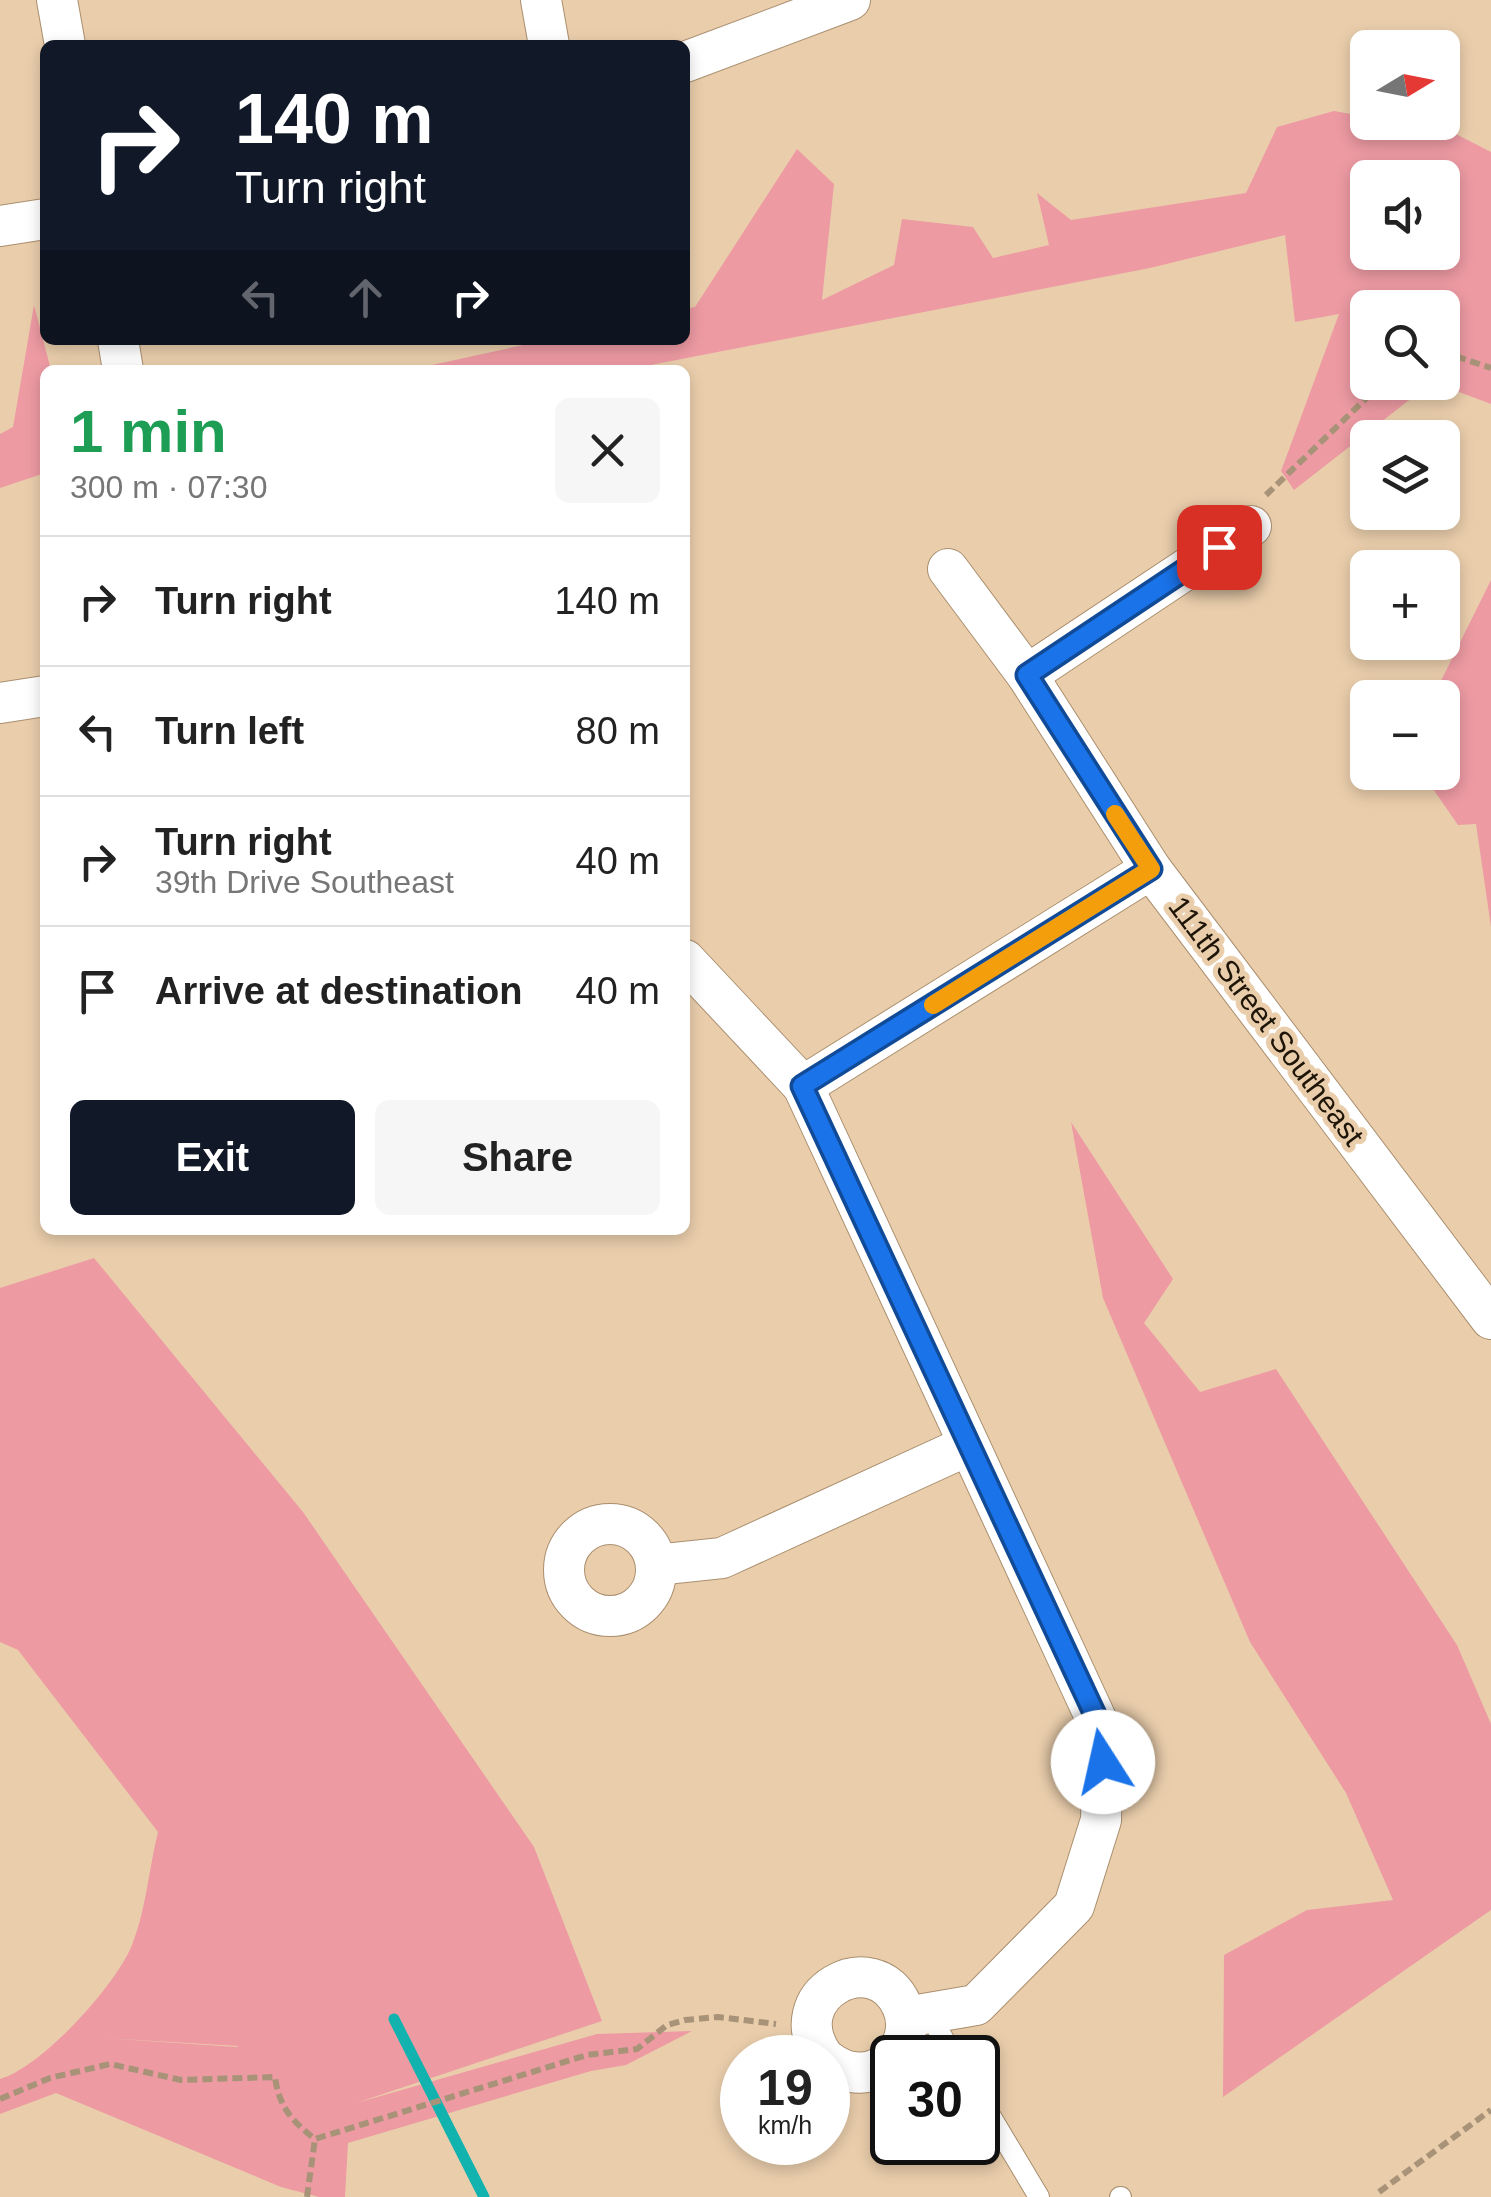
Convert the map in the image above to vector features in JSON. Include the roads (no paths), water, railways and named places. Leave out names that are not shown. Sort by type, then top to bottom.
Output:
[{"type":"street","points":[[57,0],[64,40]]},
{"type":"street","points":[[541,0],[548,40]]},
{"type":"street","points":[[690,60],[850,0]]},
{"type":"street","points":[[0,226],[40,220]]},
{"type":"street","points":[[1027,675],[1251,526]]},
{"type":"street","name":"111th Street Southeast","points":[[948,569],[1027,675],[1151,869],[1491,1319]]},
{"type":"street","points":[[0,704],[40,697]]},
{"type":"street","points":[[802,1086],[1151,869]]},
{"type":"street","points":[[690,965],[802,1086],[1104,1734],[1102,1820],[1074,1906],[976,2006],[917,2015]]},
{"type":"street","points":[[656,1564],[722,1558],[969,1445]]},
{"type":"street","points":[[818,2035],[813,2010],[822,1995],[836,1983],[853,1978],[871,1979],[887,1987],[917,2015]]},
{"type":"street","points":[[906,2035],[917,2015]]},
{"type":"lane","points":[[917,2015],[935,2035]]},
{"type":"lane","points":[[1000,2132],[1039,2197]]},
{"type":"waterway","points":[[394,2019],[484,2197]]}]
